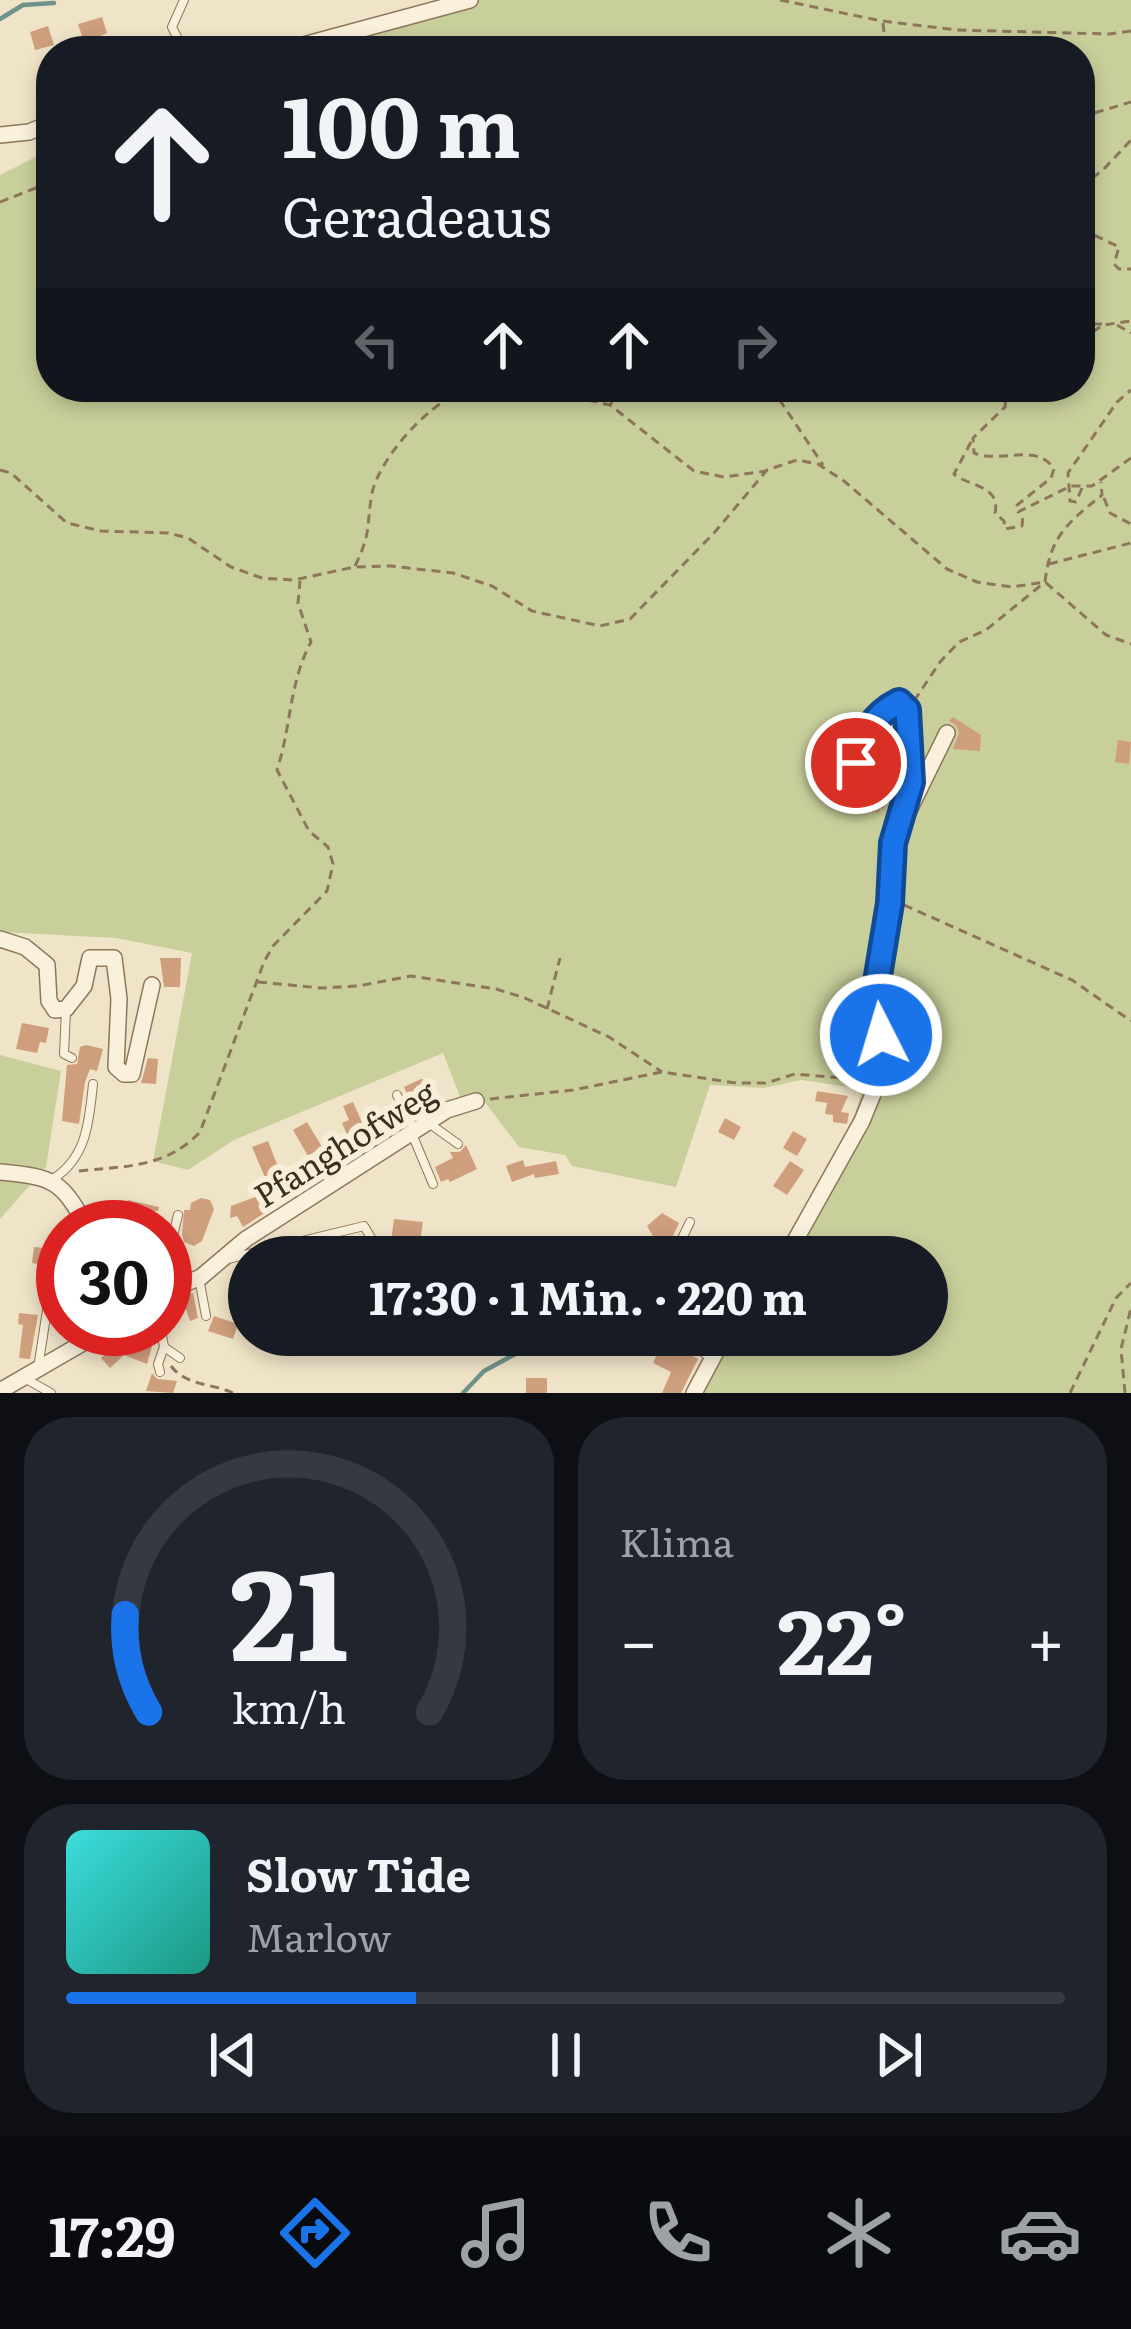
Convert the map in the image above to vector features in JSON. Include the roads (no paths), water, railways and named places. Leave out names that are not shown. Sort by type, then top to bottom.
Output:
[{"type":"street","points":[[336,36],[464,1]]},
{"type":"street","points":[[0,136],[36,129]]},
{"type":"street","points":[[798,1236],[862,1121],[884,1067],[874,1000],[890,903],[893,843],[947,733]]},
{"type":"street","points":[[0,939],[37,954],[47,964],[49,1000],[55,1010],[66,1009],[84,986],[91,958],[114,958],[119,999],[116,1067],[124,1074],[131,1074],[152,986]]},
{"type":"street","name":"Pfanghofweg","points":[[194,1280],[247,1240],[447,1110],[476,1101]]},
{"type":"street","points":[[0,1172],[57,1177],[72,1200]]},
{"type":"street","points":[[0,1391],[61,1356]]},
{"type":"street","points":[[694,1393],[710,1358]]},
{"type":"lane","points":[[176,36],[172,27],[184,0]]},
{"type":"lane","points":[[866,785],[856,763],[862,738],[881,710],[899,702],[907,710],[911,782],[893,843]]},
{"type":"lane","points":[[881,710],[881,745]]},
{"type":"lane","points":[[66,1009],[64,1054],[71,1058]]},
{"type":"lane","points":[[57,1177],[80,1152],[94,1084]]},
{"type":"lane","points":[[397,1095],[419,1130],[433,1184]]},
{"type":"lane","points":[[419,1130],[458,1144]]},
{"type":"lane","points":[[684,1236],[690,1222]]},
{"type":"lane","points":[[323,1236],[364,1226],[370,1236]]},
{"type":"lane","points":[[221,1261],[228,1259]]},
{"type":"lane","points":[[194,1280],[206,1316]]},
{"type":"lane","points":[[36,1352],[31,1374],[51,1393]]},
{"type":"lane","points":[[160,1372],[161,1356]]},
{"type":"waterway","points":[[0,19],[23,5],[54,3]]},
{"type":"waterway","points":[[463,1393],[484,1371],[512,1356]]}]
